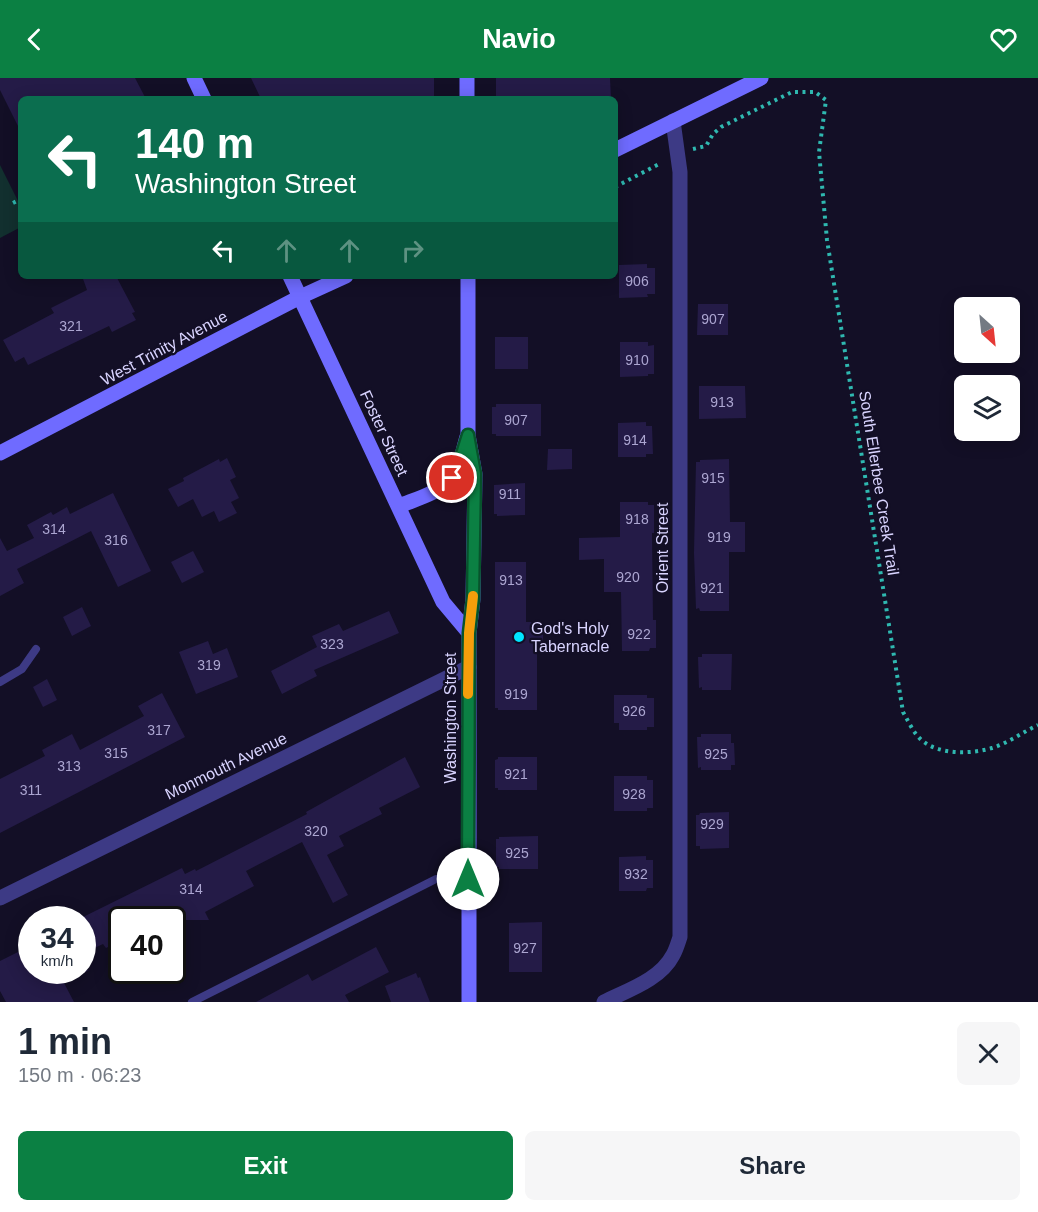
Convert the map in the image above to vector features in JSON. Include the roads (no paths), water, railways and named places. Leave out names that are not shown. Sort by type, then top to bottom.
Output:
[{"type":"street","points":[[194,78],[203,96]]},
{"type":"street","points":[[467,78],[467,96]]},
{"type":"street","points":[[618,149],[761,78]]},
{"type":"street","name":"Orient Street","points":[[604,1002],[648,980],[661,970],[673,955],[680,937],[680,172],[673,122]]},
{"type":"street","name":"Foster Street","points":[[291,279],[443,602],[469,633]]},
{"type":"street","name":"West Trinity Avenue","points":[[0,453],[300,297],[339,279]]},
{"type":"street","name":"Washington Street","points":[[468,279],[468,435],[475,474],[473,599],[469,633],[469,1002]]},
{"type":"street","name":"Washington Street","points":[[399,506],[438,489],[452,478],[468,435]]},
{"type":"street","name":"Monmouth Avenue","points":[[0,898],[469,667]]},
{"type":"lane","points":[[0,682],[22,669],[36,650]]},
{"type":"lane","points":[[192,1002],[436,879],[468,879]]},
{"type":"place","name":"God's Holy Tabernacle","points":[[519,637]]}]
